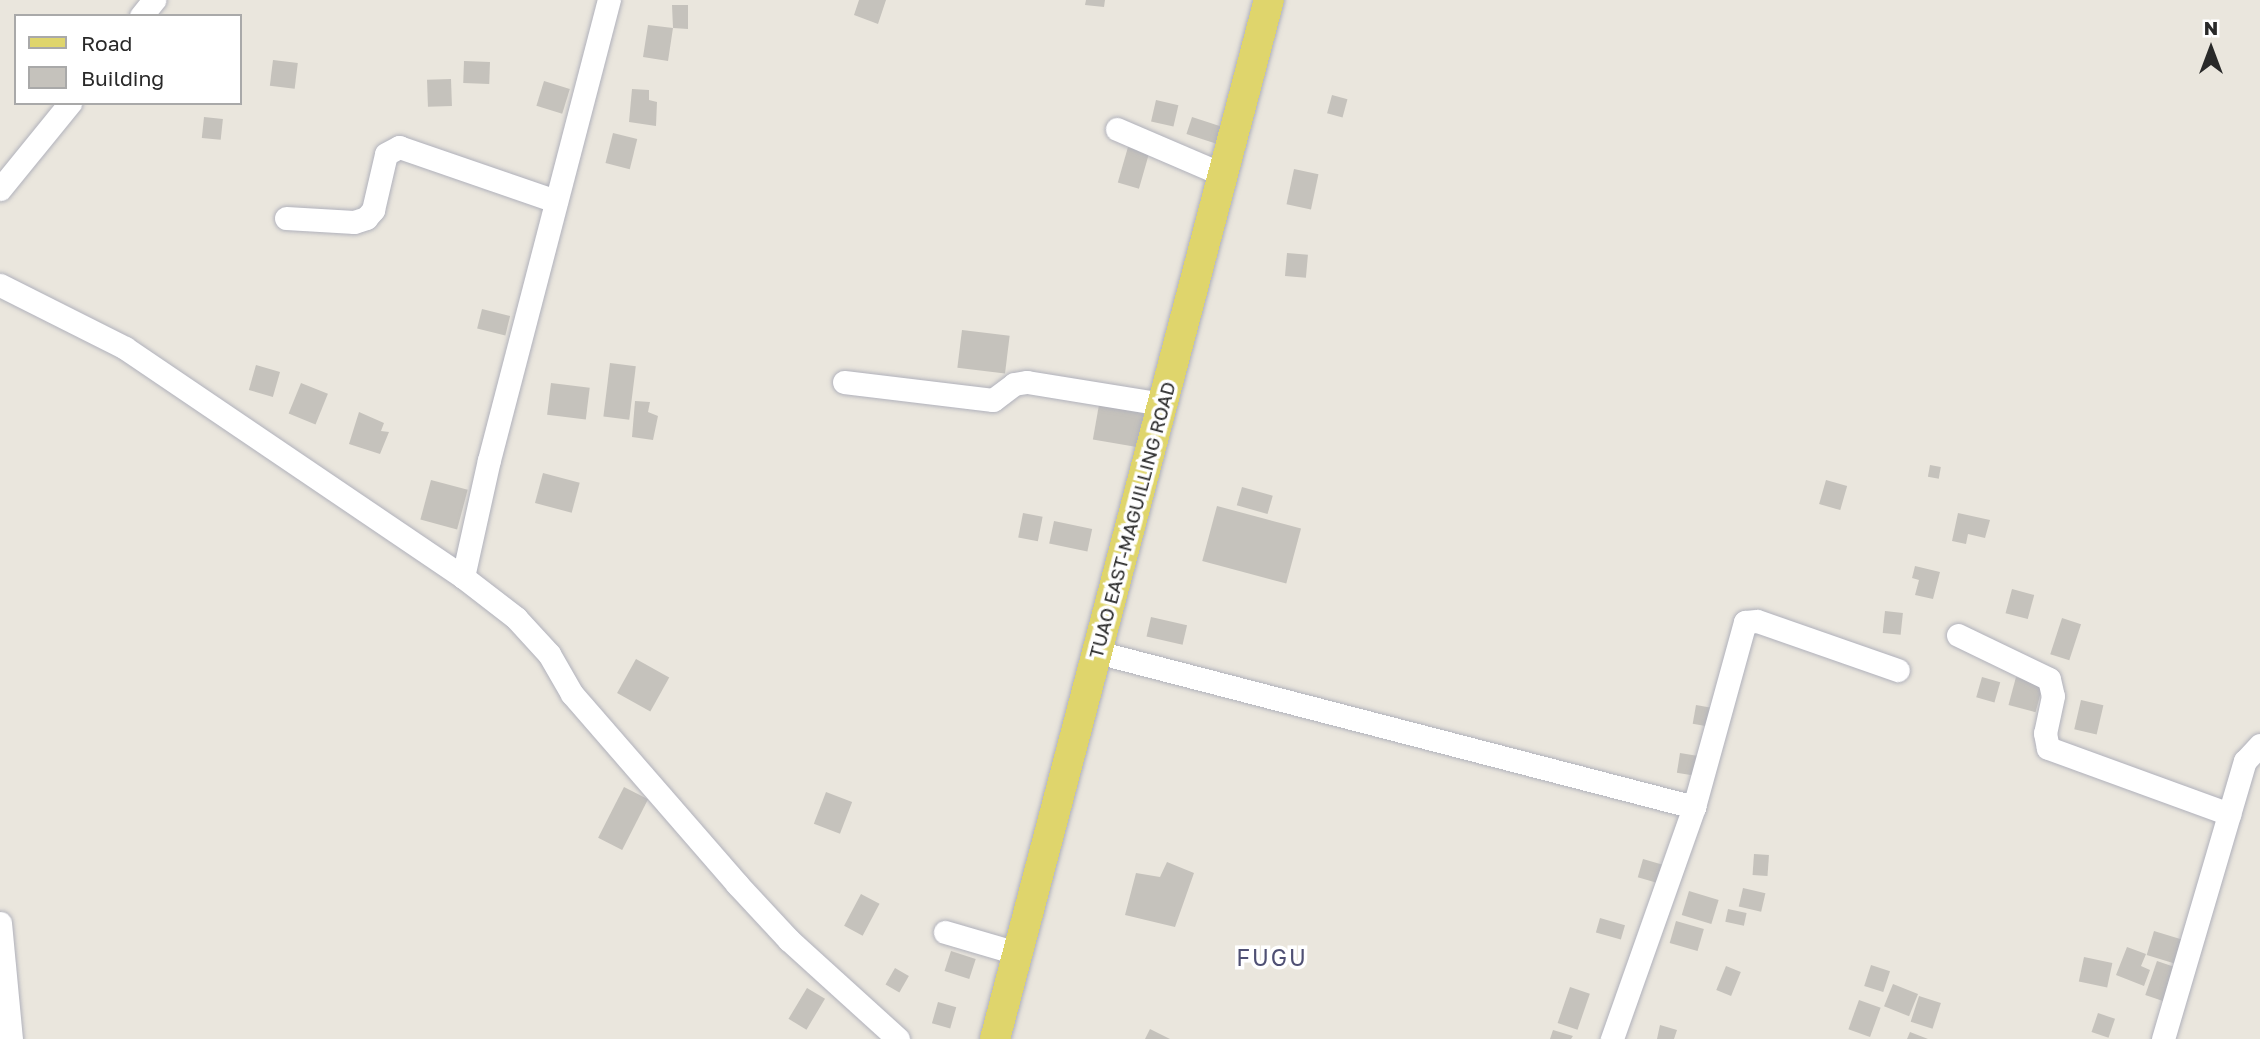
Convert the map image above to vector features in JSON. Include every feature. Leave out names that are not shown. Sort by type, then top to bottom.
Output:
[{"type":"main road","name":"TUAO EAST-MAGUILLING ROAD","points":[[995,1039],[1020,954],[1269,0]]},
{"type":"street","points":[[143,14],[154,0]]},
{"type":"street","points":[[463,577],[609,0]]},
{"type":"street","points":[[0,189],[68,105]]},
{"type":"street","points":[[1117,129],[1224,175]]},
{"type":"street","points":[[286,218],[354,222],[366,218],[373,210],[386,154],[399,147],[556,201]]},
{"type":"street","points":[[0,285],[125,348],[463,577],[516,618],[549,654],[589,715],[789,940],[898,1039]]},
{"type":"street","points":[[844,382],[993,400],[1014,384],[1027,382],[1163,404]]},
{"type":"street","points":[[1612,1039],[1693,807],[1745,622],[1757,621],[1898,670]]},
{"type":"street","points":[[1958,635],[2049,679],[2053,696],[2045,733],[2048,748],[2229,814]]},
{"type":"street","points":[[1097,652],[1693,807]]},
{"type":"street","points":[[2162,1039],[2245,761],[2260,745]]},
{"type":"street","points":[[0,923],[11,1039]]},
{"type":"street","points":[[945,932],[1020,954]]},
{"type":"building","points":[[859,0],[886,0],[878,24],[854,15]]},
{"type":"building","points":[[1086,0],[1105,0],[1104,7],[1085,5]]},
{"type":"building","points":[[672,5],[688,5],[688,29],[673,28]]},
{"type":"building","points":[[648,25],[673,28],[668,61],[643,57]]},
{"type":"building","points":[[273,60],[298,63],[295,89],[270,86]]},
{"type":"building","points":[[464,61],[490,62],[489,84],[463,83]]},
{"type":"building","points":[[451,79],[452,106],[428,107],[427,80]]},
{"type":"building","points":[[544,81],[570,89],[562,114],[536,106]]},
{"type":"building","points":[[632,89],[649,90],[649,100],[657,102],[656,126],[629,122]]},
{"type":"building","points":[[1332,95],[1347,99],[1343,117],[1327,113]]},
{"type":"building","points":[[1156,100],[1178,105],[1173,127],[1151,121]]},
{"type":"building","points":[[204,117],[223,119],[221,140],[202,138]]},
{"type":"building","points":[[1192,117],[1228,129],[1223,146],[1186,134]]},
{"type":"building","points":[[613,133],[637,139],[630,169],[606,163]]},
{"type":"building","points":[[1128,147],[1149,153],[1139,189],[1118,183]]},
{"type":"building","points":[[1294,169],[1318,174],[1311,209],[1287,204]]},
{"type":"building","points":[[1287,253],[1308,255],[1306,278],[1285,276]]},
{"type":"building","points":[[482,309],[510,316],[505,335],[477,328]]},
{"type":"building","points":[[962,330],[1010,336],[1005,374],[957,368]]},
{"type":"building","points":[[610,363],[636,366],[629,420],[603,417]]},
{"type":"building","points":[[256,365],[280,372],[273,397],[249,390]]},
{"type":"building","points":[[301,383],[328,394],[316,424],[289,414]]},
{"type":"building","points":[[551,383],[590,388],[586,420],[547,415]]},
{"type":"building","points":[[1100,399],[1145,407],[1138,447],[1093,439]]},
{"type":"building","points":[[635,401],[650,402],[648,412],[658,416],[653,440],[632,437]]},
{"type":"building","points":[[359,412],[384,423],[381,431],[389,432],[380,454],[349,444]]},
{"type":"building","points":[[1930,465],[1941,467],[1939,479],[1928,477]]},
{"type":"building","points":[[543,473],[580,483],[572,513],[535,503]]},
{"type":"building","points":[[431,480],[468,490],[457,529],[420,520]]},
{"type":"building","points":[[1826,480],[1847,486],[1840,510],[1819,504]]},
{"type":"building","points":[[1242,487],[1273,496],[1268,514],[1237,505]]},
{"type":"building","points":[[1217,506],[1301,529],[1286,584],[1202,561]]},
{"type":"building","points":[[1023,513],[1043,517],[1038,541],[1018,538]]},
{"type":"building","points":[[1958,513],[1990,520],[1985,538],[1968,534],[1966,544],[1952,541]]},
{"type":"building","points":[[1054,521],[1092,529],[1087,552],[1049,543]]},
{"type":"building","points":[[1915,566],[1940,572],[1933,599],[1915,595],[1919,580],[1912,578]]},
{"type":"building","points":[[2012,589],[2034,595],[2028,619],[2006,613]]},
{"type":"building","points":[[1885,611],[1903,613],[1901,635],[1883,633]]},
{"type":"building","points":[[1151,617],[1187,625],[1183,645],[1147,636]]},
{"type":"building","points":[[2062,618],[2081,624],[2069,660],[2050,654]]},
{"type":"building","points":[[636,659],[669,677],[650,712],[617,693]]},
{"type":"building","points":[[1982,677],[2000,682],[1994,702],[1976,697]]},
{"type":"building","points":[[2016,677],[2043,684],[2036,712],[2008,705]]},
{"type":"building","points":[[2081,700],[2103,705],[2097,734],[2074,729]]},
{"type":"building","points":[[1696,705],[1713,708],[1709,727],[1693,724]]},
{"type":"building","points":[[1680,753],[1700,756],[1697,776],[1677,773]]},
{"type":"building","points":[[624,787],[648,799],[622,850],[598,838]]},
{"type":"building","points":[[826,792],[852,802],[840,834],[814,824]]},
{"type":"building","points":[[1754,854],[1769,855],[1767,876],[1753,875]]},
{"type":"building","points":[[1643,859],[1667,866],[1662,884],[1638,877]]},
{"type":"building","points":[[1167,862],[1194,873],[1175,927],[1125,915],[1136,873],[1160,877]]},
{"type":"building","points":[[1743,888],[1765,893],[1761,912],[1739,907]]},
{"type":"building","points":[[1689,891],[1719,900],[1711,924],[1682,915]]},
{"type":"building","points":[[861,894],[880,904],[863,936],[844,926]]},
{"type":"building","points":[[1728,909],[1747,913],[1744,926],[1725,922]]},
{"type":"building","points":[[1600,918],[1625,925],[1621,940],[1596,932]]},
{"type":"building","points":[[1676,921],[1704,929],[1698,951],[1670,943]]},
{"type":"building","points":[[2154,931],[2183,940],[2175,964],[2147,955]]},
{"type":"building","points":[[2127,947],[2146,954],[2141,966],[2150,970],[2144,986],[2116,975]]},
{"type":"building","points":[[951,951],[976,959],[969,979],[945,971]]},
{"type":"building","points":[[2084,957],[2112,963],[2107,987],[2079,981]]},
{"type":"building","points":[[2157,961],[2180,969],[2168,1003],[2145,995]]},
{"type":"building","points":[[1871,965],[1890,971],[1883,992],[1864,986]]},
{"type":"building","points":[[1726,966],[1741,972],[1731,996],[1716,990]]},
{"type":"building","points":[[895,968],[909,976],[899,992],[886,984]]},
{"type":"building","points":[[1893,984],[1918,994],[1909,1016],[1884,1006]]},
{"type":"building","points":[[1570,987],[1590,994],[1577,1030],[1558,1023]]},
{"type":"building","points":[[807,988],[825,999],[806,1030],[788,1019]]},
{"type":"building","points":[[1919,996],[1941,1003],[1933,1029],[1911,1022]]},
{"type":"building","points":[[1859,1000],[1881,1008],[1870,1037],[1848,1029]]},
{"type":"building","points":[[938,1002],[956,1007],[950,1028],[932,1023]]},
{"type":"building","points":[[2098,1013],[2115,1019],[2109,1038],[2091,1032]]},
{"type":"building","points":[[1660,1025],[1677,1030],[1674,1039],[1657,1039]]},
{"type":"building","points":[[1150,1029],[1170,1039],[1145,1039]]},
{"type":"building","points":[[1553,1030],[1573,1036],[1571,1039],[1550,1039]]},
{"type":"building","points":[[1910,1032],[1928,1039],[1907,1039]]},
{"type":"district","name":"FUGU","points":[[1272,957]]}]
